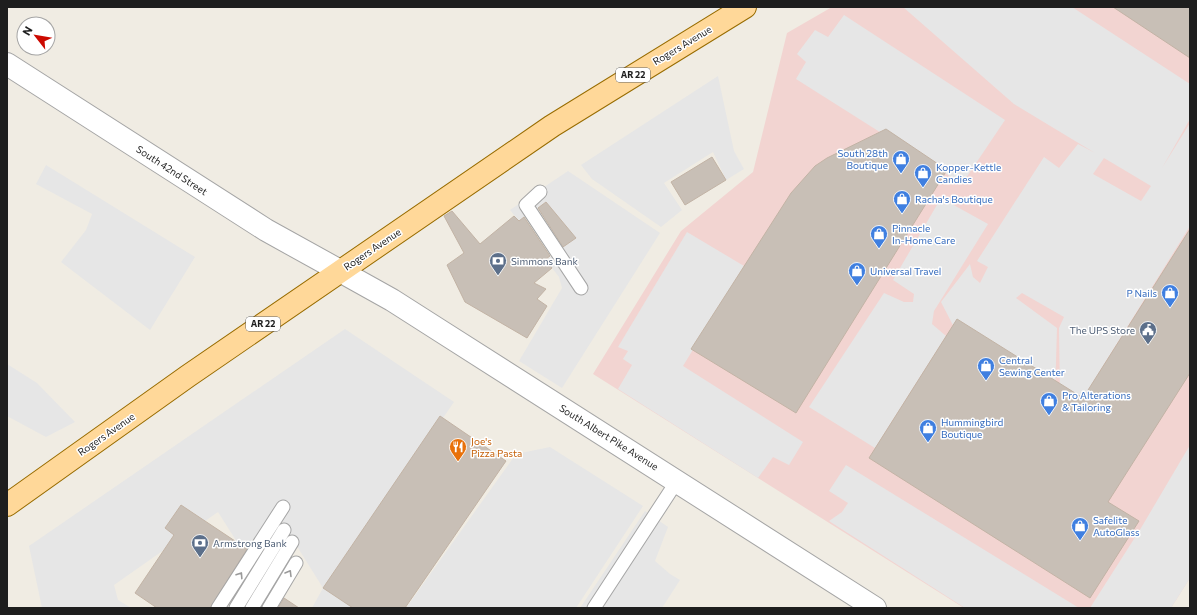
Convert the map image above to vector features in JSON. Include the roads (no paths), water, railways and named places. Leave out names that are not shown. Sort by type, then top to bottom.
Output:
[{"type":"main road","name":"Rogers Avenue","points":[[7,505],[188,376],[552,126],[745,7]]},
{"type":"street","name":"South 42nd Street","points":[[7,64],[266,230],[340,271]]},
{"type":"street","name":"South Albert Pike Avenue","points":[[340,271],[392,300],[875,608]]},
{"type":"lane","points":[[540,192],[526,205],[581,288]]},
{"type":"lane","points":[[594,608],[678,481]]},
{"type":"lane","points":[[218,608],[283,507]]},
{"type":"lane","points":[[236,608],[284,530]]},
{"type":"lane","points":[[252,608],[292,542]]},
{"type":"lane","points":[[269,608],[296,563]]},
{"type":"place","name":"South 28th Boutique","points":[[901,174]]},
{"type":"place","name":"Kopper-Kettle Candies","points":[[923,188]]},
{"type":"place","name":"Racha's Boutique","points":[[902,214]]},
{"type":"place","name":"Pinnacle In-Home Care","points":[[879,249]]},
{"type":"place","name":"Simmons Bank","points":[[498,276]]},
{"type":"place","name":"Universal Travel","points":[[857,286]]},
{"type":"place","name":"P Nails","points":[[1170,308]]},
{"type":"place","name":"The UPS Store","points":[[1148,345]]},
{"type":"place","name":"Central Sewing Center","points":[[986,381]]},
{"type":"place","name":"Pro Alterations & Tailoring","points":[[1049,416]]},
{"type":"place","name":"Hummingbird Boutique","points":[[928,443]]},
{"type":"place","name":"Joe's Pizza Pasta","points":[[458,462]]},
{"type":"place","name":"Safelite AutoGlass","points":[[1080,541]]},
{"type":"place","name":"Armstrong Bank","points":[[200,558]]}]
